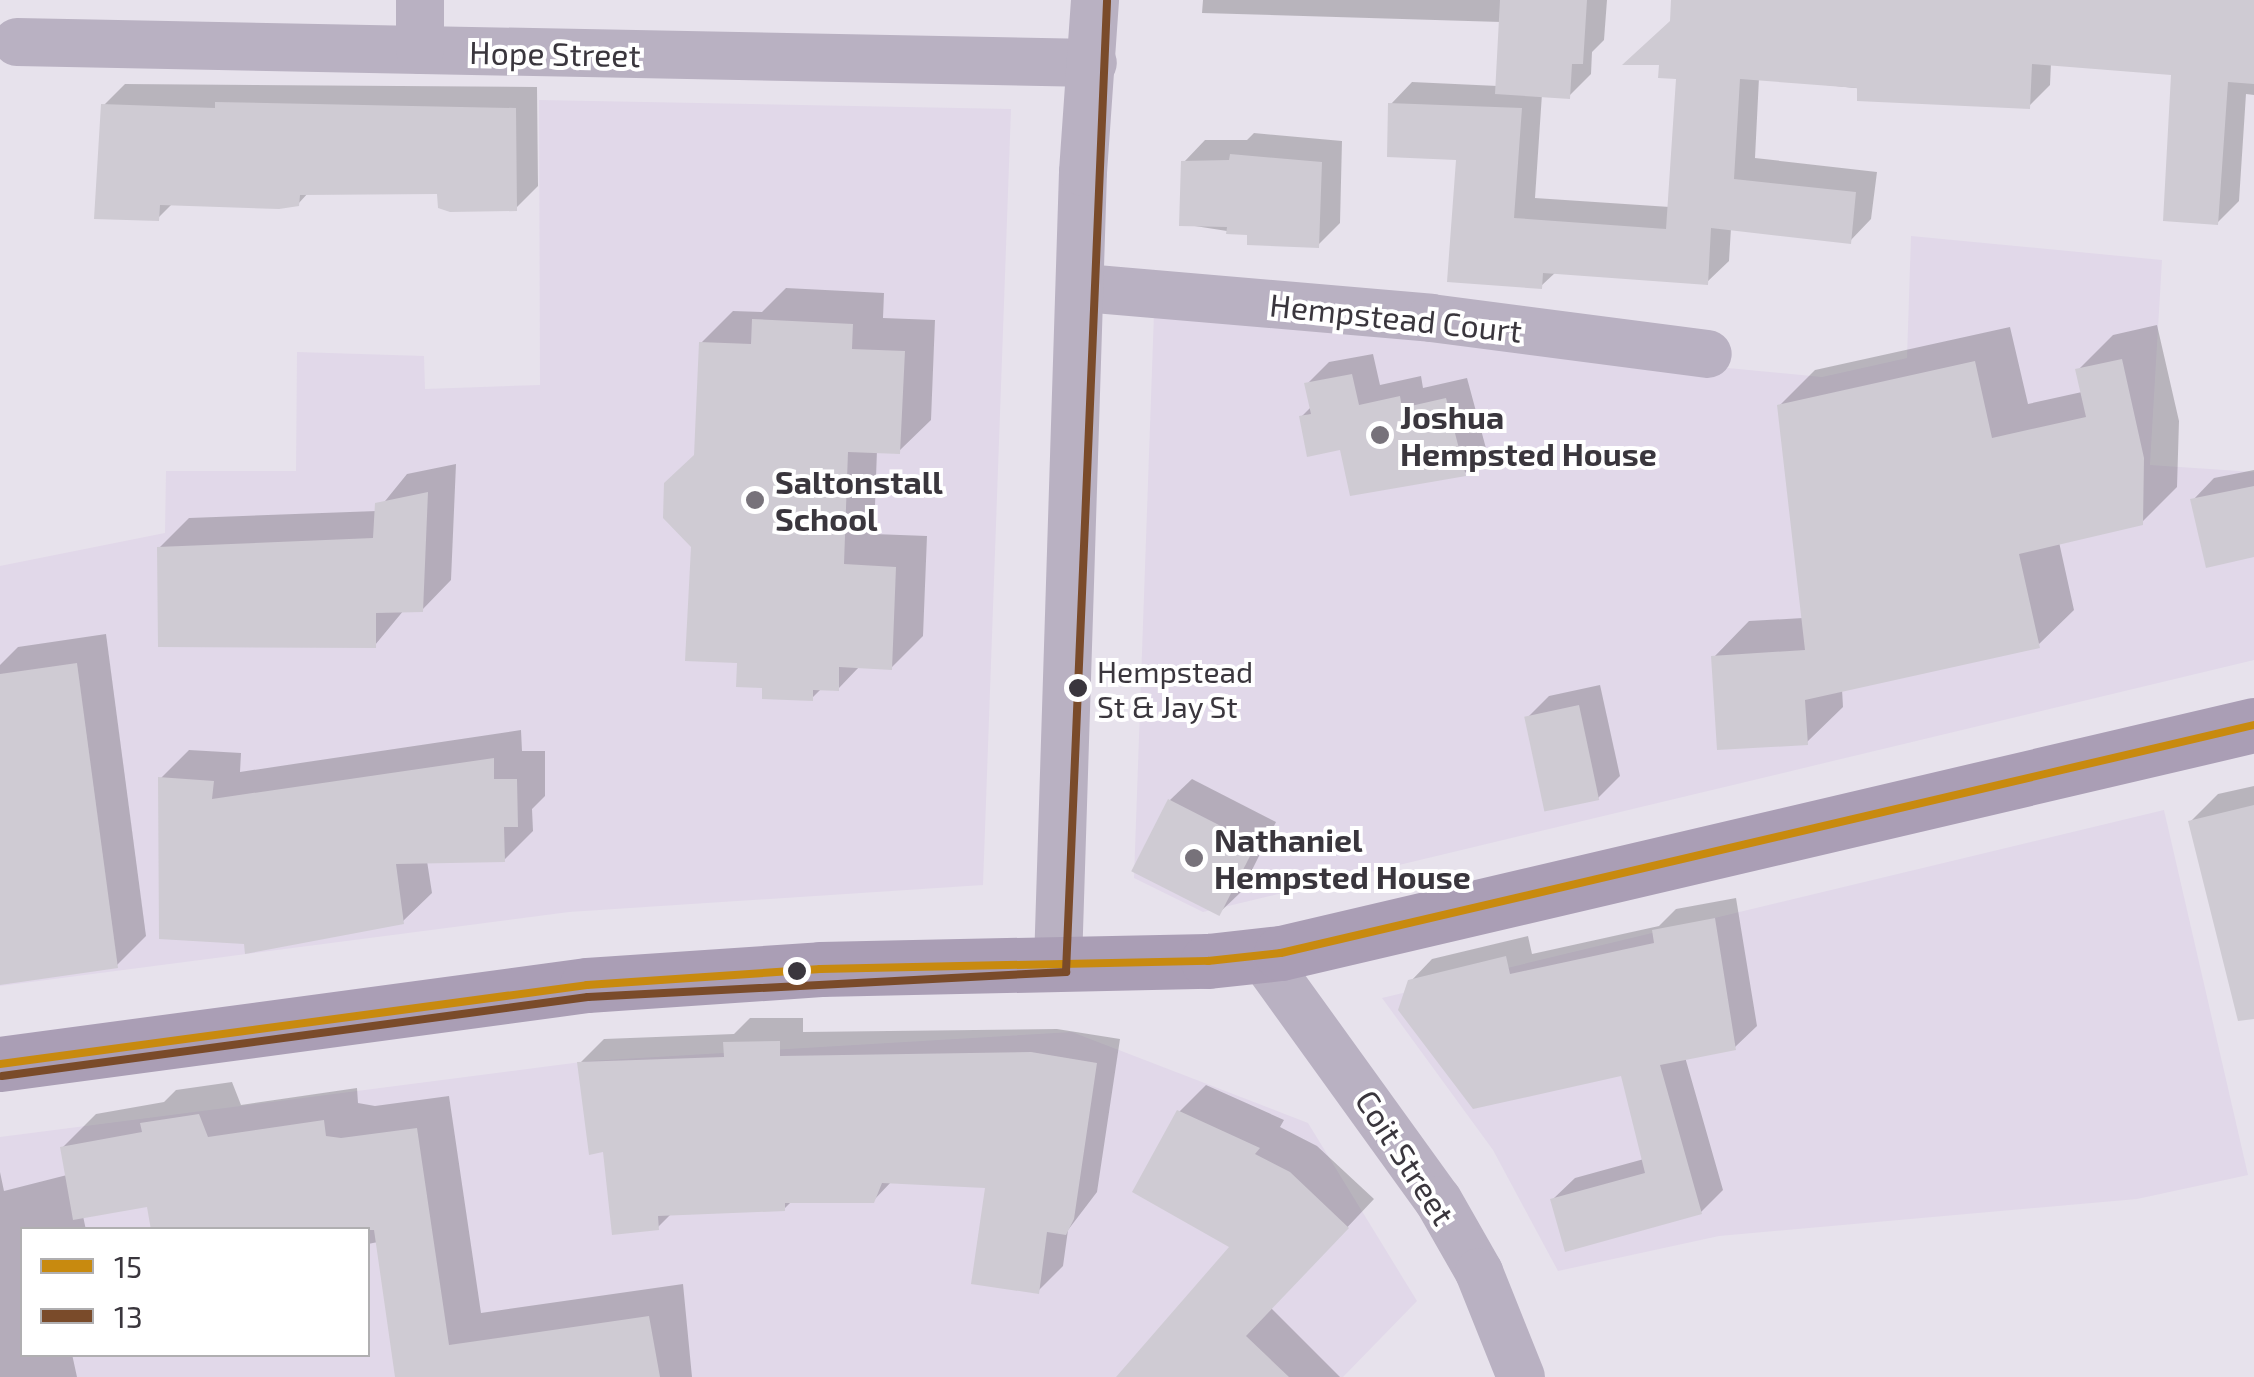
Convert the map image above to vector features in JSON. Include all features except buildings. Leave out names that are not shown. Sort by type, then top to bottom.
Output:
[{"type":"main road","points":[[0,1064],[587,984],[1260,955],[1353,940],[2254,725]]},
{"type":"street","points":[[420,0],[420,50]]},
{"type":"street","points":[[1058,963],[1084,288],[1083,172],[1096,0]]},
{"type":"street","name":"Hope Street","points":[[17,42],[1093,64]]},
{"type":"street","name":"Hempstead Court","points":[[1084,288],[1431,318],[1708,354]]},
{"type":"street","name":"Coit Street","points":[[1260,955],[1438,1200],[1479,1272],[1521,1377]]},
{"type":"shaded area","points":[[539,100],[1011,109],[983,885],[569,912],[0,986],[0,566],[165,533],[166,471],[296,471],[297,352],[424,356],[425,389],[540,385]]},
{"type":"shaded area","points":[[1911,236],[2162,260],[2150,465],[2254,472],[2254,660],[1203,912],[1134,878],[1154,313],[1822,377],[1907,358]]},
{"type":"shaded area","points":[[2164,810],[2248,1175],[2137,1199],[1719,1236],[1558,1271],[1493,1150],[1382,998]]},
{"type":"shaded area","points":[[1072,1032],[1308,1123],[1417,1301],[1343,1377],[0,1377],[0,1137],[589,1061]]},
{"type":"transit line","name":"13","points":[[2,1076],[588,997],[1066,972],[1107,1]]},
{"type":"transit line","name":"15","points":[[0,1064],[587,985],[820,969],[1208,961],[1281,953],[2254,725]]},
{"type":"place","name":"Joshua Hempsted House","points":[[1380,435]]},
{"type":"place","name":"Saltonstall School","points":[[755,500]]},
{"type":"place","name":"Hempstead St & Jay St","points":[[1078,688]]},
{"type":"place","name":"Nathaniel Hempsted House","points":[[1194,858]]}]
